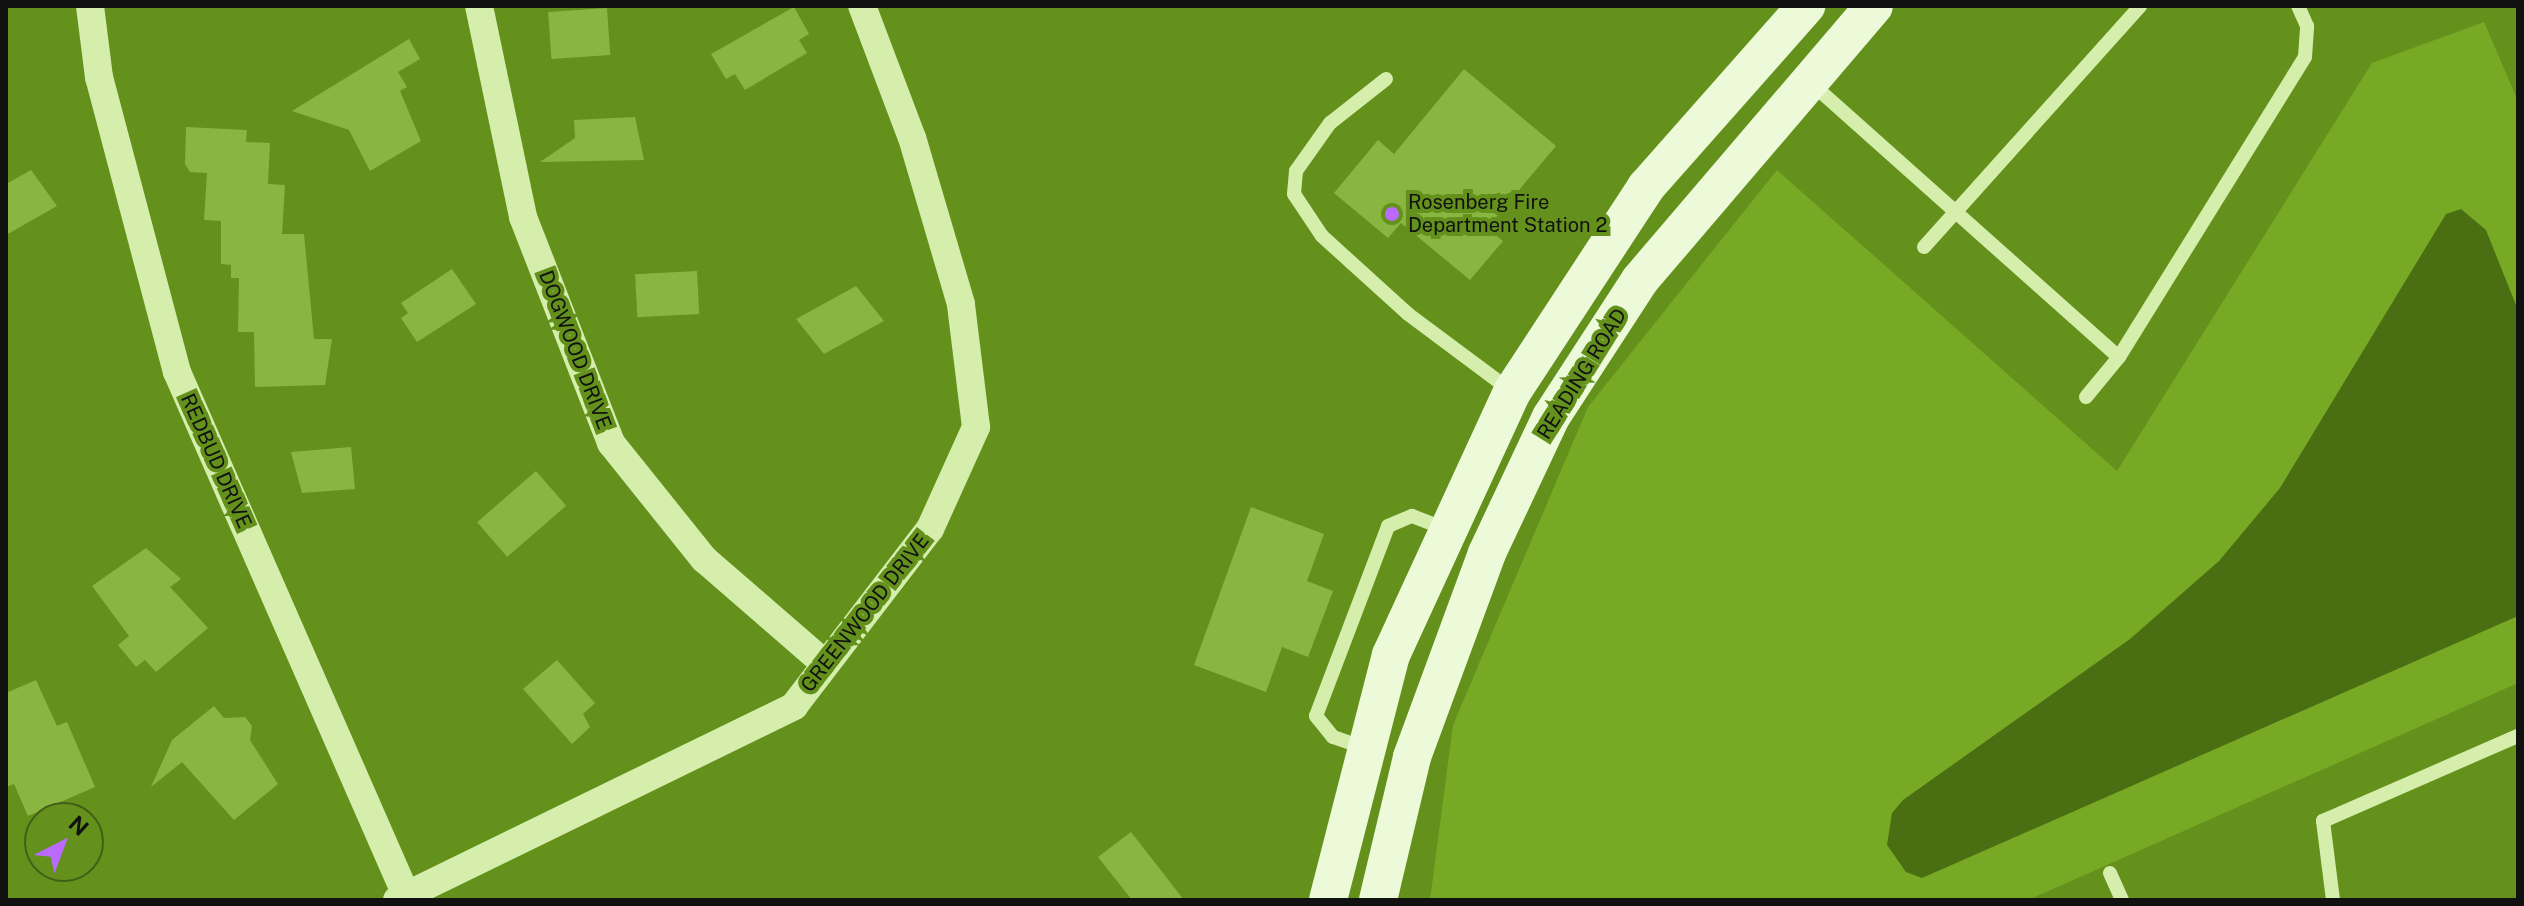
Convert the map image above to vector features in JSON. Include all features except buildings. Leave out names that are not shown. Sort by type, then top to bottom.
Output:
[{"type":"main road","name":"READING ROAD","points":[[1378,900],[1458,554],[1512,392],[1646,187],[1806,6]]},
{"type":"main road","name":"READING ROAD","points":[[1328,900],[1391,655],[1640,280],[1874,6]]},
{"type":"main road","points":[[1770,47],[1808,80]]},
{"type":"street","name":"REDBUD DRIVE","points":[[90,6],[99,77],[177,372],[402,898]]},
{"type":"street","name":"DOGWOOD DRIVE","points":[[479,6],[523,217],[611,443],[704,559],[823,662]]},
{"type":"street","name":"GREENWOOD DRIVE","points":[[402,898],[794,706],[823,662],[930,529],[976,427],[961,304],[912,138],[862,6]]},
{"type":"lane","points":[[1924,247],[2140,6]]},
{"type":"lane","points":[[2086,397],[2119,357],[2305,57],[2307,26],[2298,6]]},
{"type":"lane","points":[[1386,79],[1330,123],[1296,171],[1294,194],[1322,236],[1397,305],[1512,392]]},
{"type":"lane","points":[[1808,80],[2119,357]]},
{"type":"lane","points":[[1366,749],[1321,728],[1316,716],[1388,526],[1412,516],[1458,554]]},
{"type":"lane","points":[[2333,900],[2323,821],[2518,736]]},
{"type":"lane","points":[[2110,873],[2122,900]]},
{"type":"shaded area","points":[[2484,22],[2518,101],[2518,683],[2028,900],[1430,900],[1453,725],[1588,407],[1777,170],[2117,471],[2372,63]]},
{"type":"shaded area","points":[[2461,209],[2486,230],[2518,310],[2518,616],[1922,878],[1906,872],[1887,845],[1892,813],[1903,800],[2130,639],[2219,561],[2280,488],[2446,214]]},
{"type":"place","name":"Rosenberg Fire Department Station 2","points":[[1392,214]]}]
